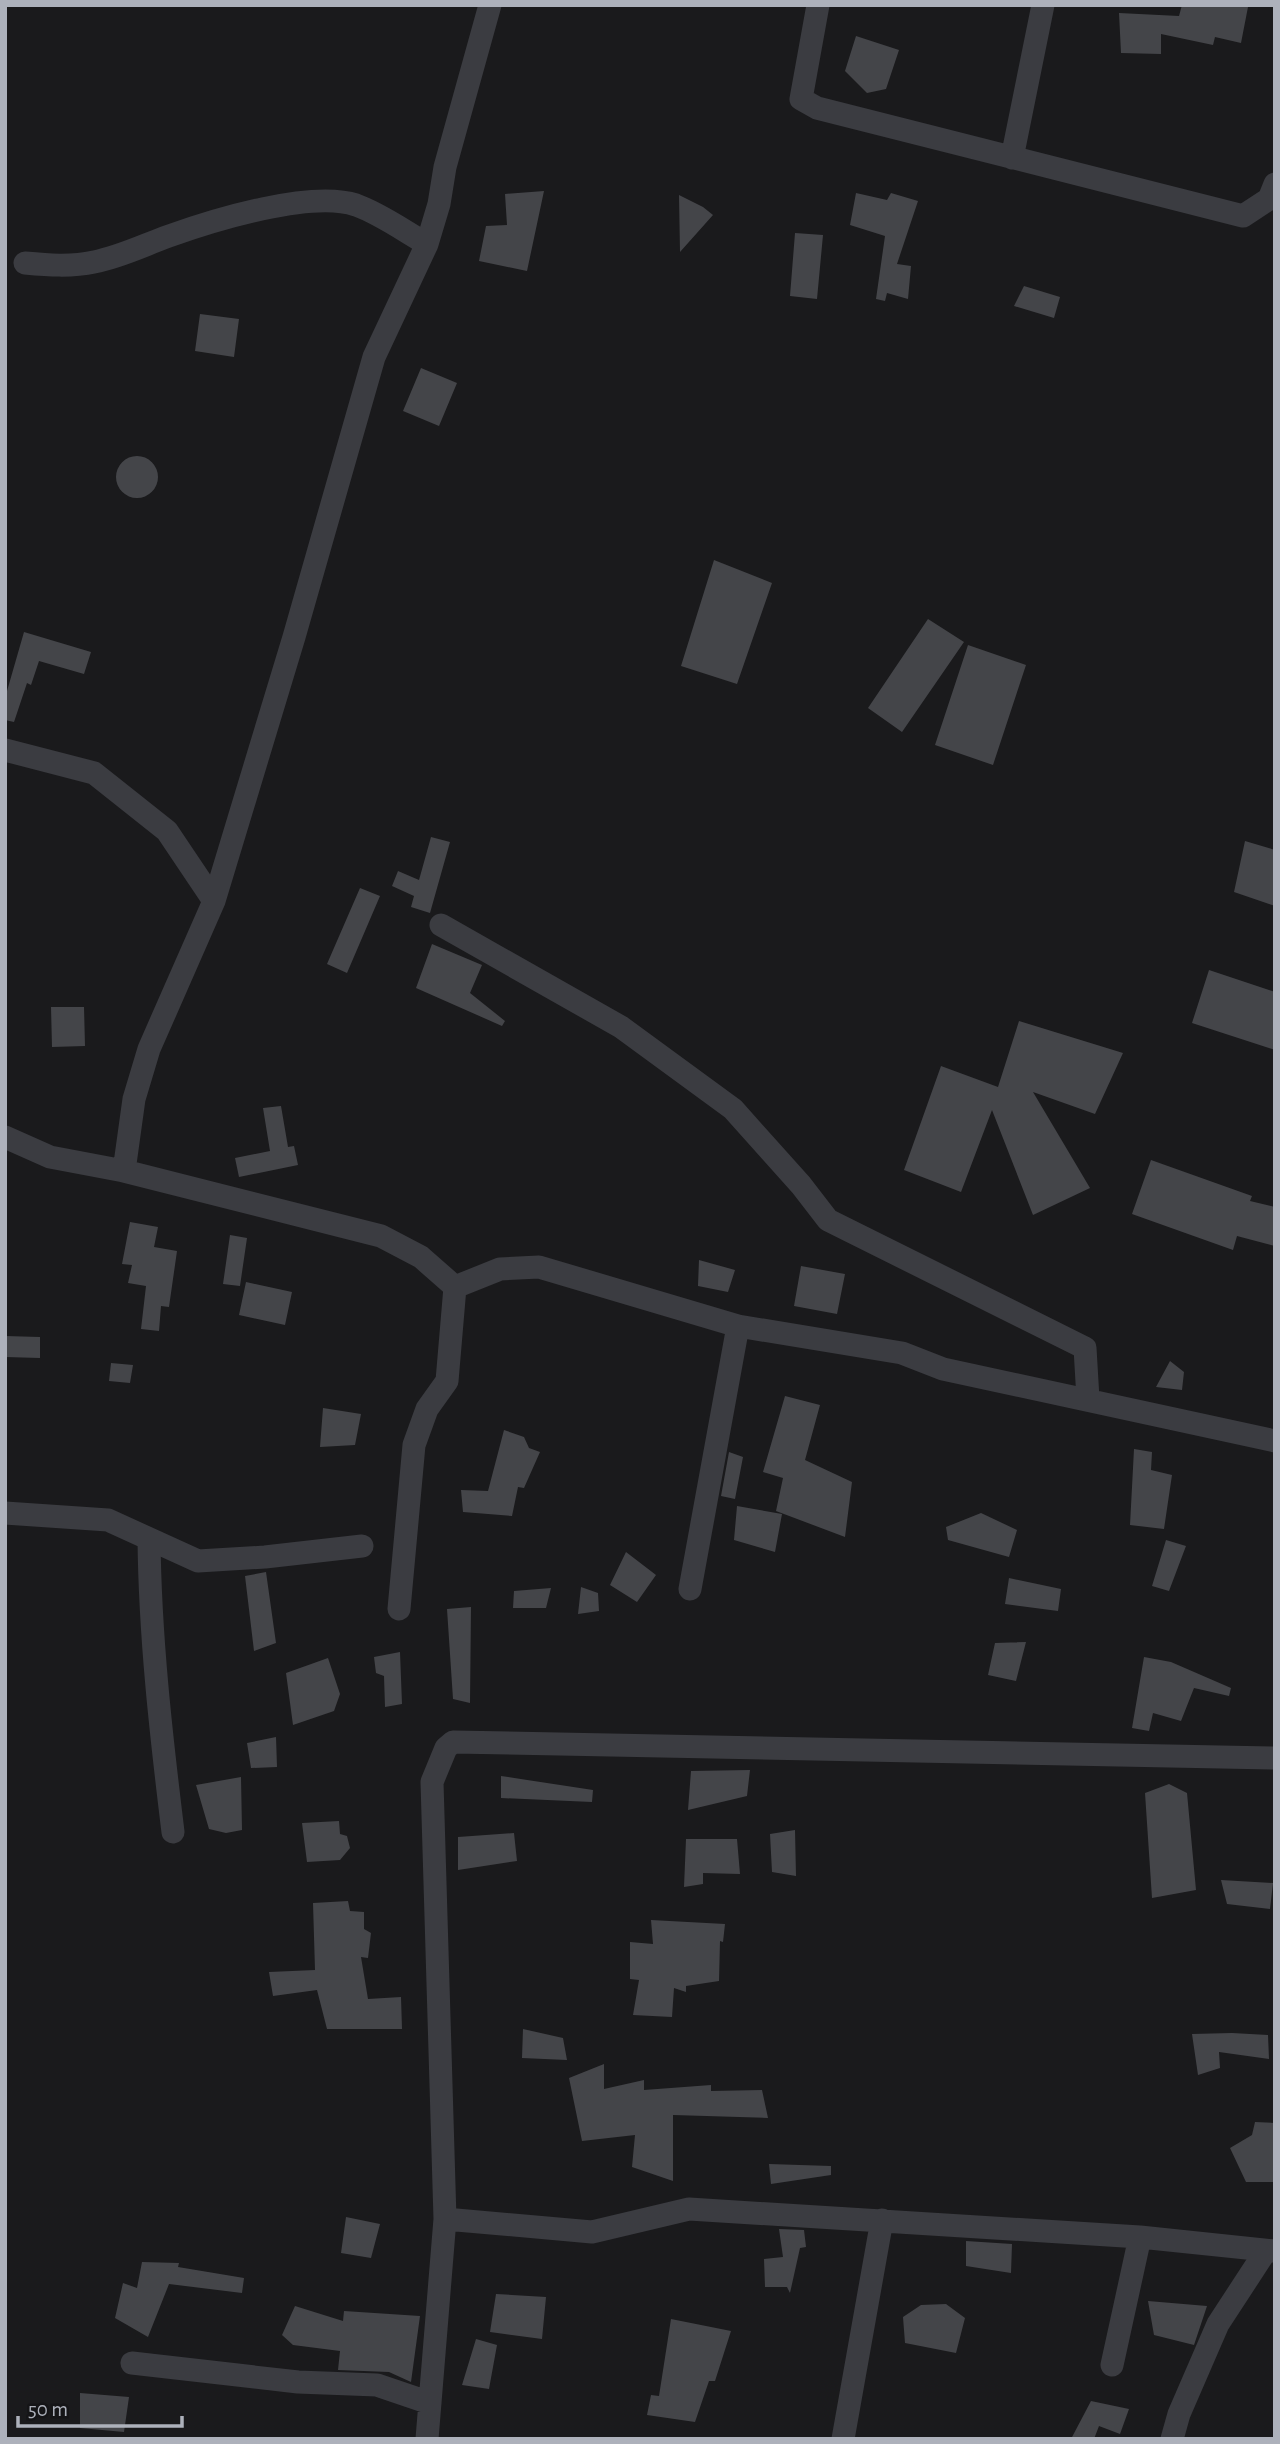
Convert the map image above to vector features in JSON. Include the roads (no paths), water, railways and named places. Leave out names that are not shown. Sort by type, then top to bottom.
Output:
[{"type":"street","points":[[124,1171],[134,1098],[149,1049],[214,901],[294,637],[374,356],[426,244],[490,5]]},
{"type":"street","points":[[818,5],[801,99],[817,108],[1243,216],[1269,199],[1275,184]]},
{"type":"street","points":[[1012,158],[1043,5]]},
{"type":"street","points":[[25,263],[94,262],[126,254],[170,236],[259,211],[290,204],[331,201],[356,205],[426,244]]},
{"type":"street","points":[[5,750],[94,773],[167,831],[214,901]]},
{"type":"street","points":[[441,926],[621,1027],[733,1109],[802,1185],[828,1220],[1086,1348],[1088,1399]]},
{"type":"street","points":[[5,1138],[50,1157],[124,1171],[381,1236],[421,1257],[456,1287]]},
{"type":"street","points":[[456,1287],[500,1269],[539,1267],[738,1326],[902,1353],[943,1369],[1275,1441]]},
{"type":"street","points":[[399,1609],[414,1445],[426,1409],[447,1381],[456,1287]]},
{"type":"street","points":[[690,1589],[738,1326]]},
{"type":"street","points":[[5,1513],[108,1520],[198,1561],[265,1558],[362,1546]]},
{"type":"street","points":[[149,1539],[149,1601],[157,1699],[173,1832]]},
{"type":"street","points":[[427,2439],[445,2219],[432,1782],[446,1748],[453,1742],[1275,1758]]},
{"type":"street","points":[[445,2219],[592,2232],[689,2209],[1140,2237],[1270,2251],[1218,2323],[1179,2414],[1172,2439]]},
{"type":"street","points":[[843,2439],[882,2220]]},
{"type":"street","points":[[1112,2365],[1140,2237]]},
{"type":"street","points":[[132,2363],[298,2382],[377,2385],[430,2403]]}]
